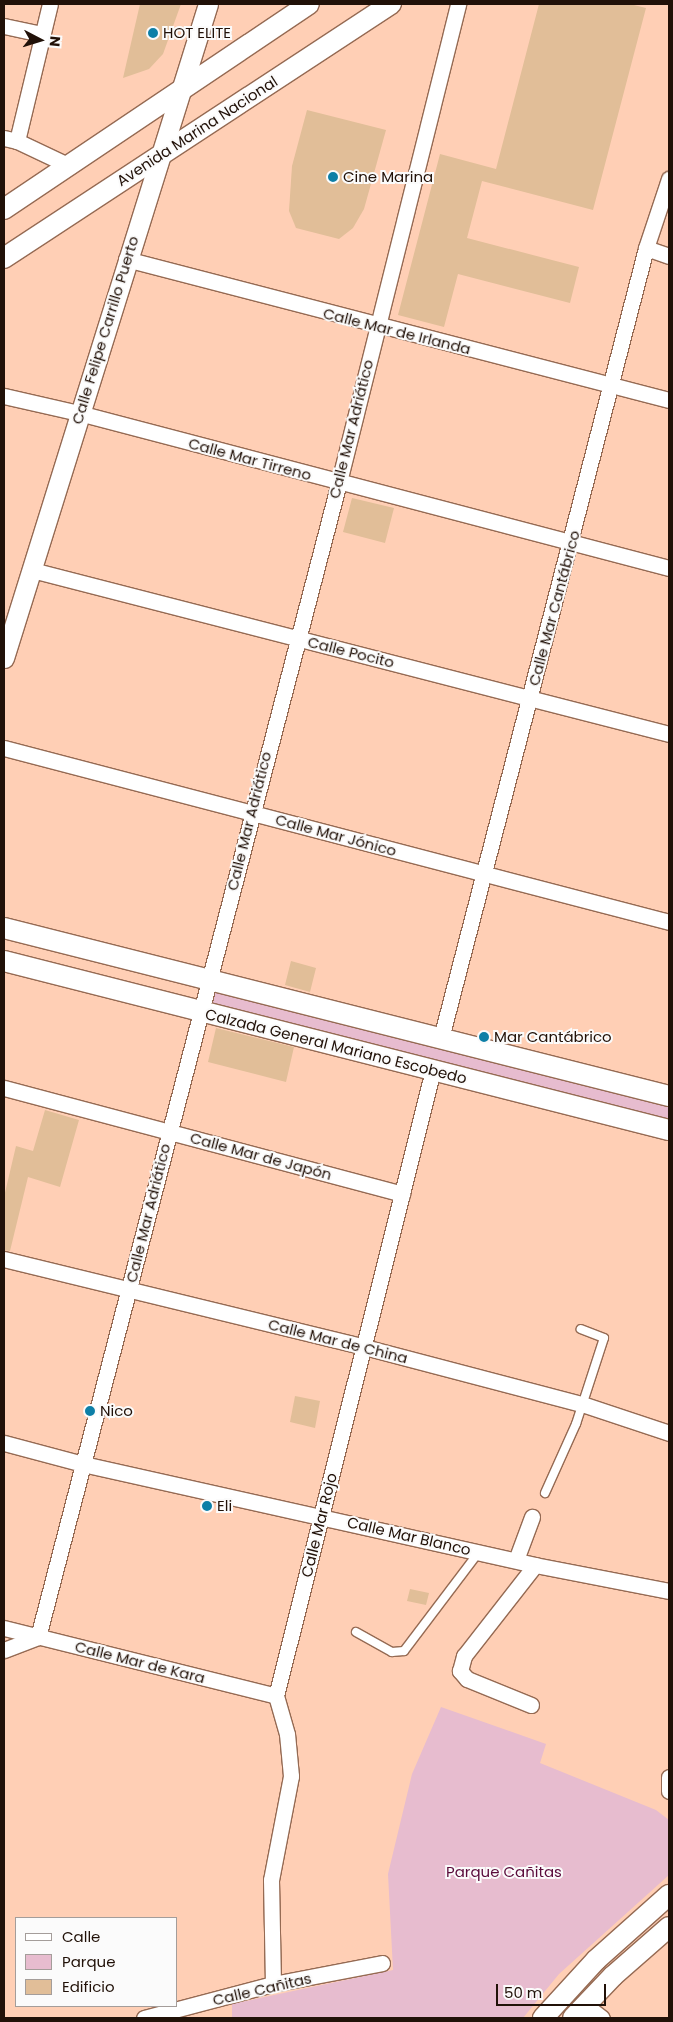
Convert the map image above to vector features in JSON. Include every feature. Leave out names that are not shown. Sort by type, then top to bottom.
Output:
[{"type":"main road","points":[[4,209],[309,4]]},
{"type":"main road","name":"Avenida Marina Nacional","points":[[4,258],[391,4]]},
{"type":"main road","points":[[4,928],[669,1096]]},
{"type":"main road","name":"Calzada General Mariano Escobedo","points":[[4,961],[669,1130]]},
{"type":"main road","points":[[542,2018],[596,1960],[669,1894]]},
{"type":"main road","points":[[579,2011],[669,1927]]},
{"type":"street","points":[[50,4],[44,34],[11,140],[70,166]]},
{"type":"street","name":"Calle Felipe Carrillo Puerto","points":[[4,656],[126,260],[208,4]]},
{"type":"street","name":"Calle Mar Adriático","points":[[38,1637],[296,638],[339,482],[376,326],[458,4]]},
{"type":"street","points":[[4,26],[44,34]]},
{"type":"street","name":"Calle Mar Cantábrico","points":[[441,1038],[482,873],[572,541],[646,248],[669,179]]},
{"type":"street","points":[[646,248],[669,256]]},
{"type":"street","name":"Calle Mar de Irlanda","points":[[126,260],[669,400]]},
{"type":"street","name":"Calle Mar Tirreno","points":[[4,396],[79,413],[669,568]]},
{"type":"street","name":"Calle Pocito","points":[[32,570],[669,734]]},
{"type":"street","name":"Calle Mar Jónico","points":[[4,748],[669,922]]},
{"type":"street","name":"Calle Mar Rojo","points":[[276,1696],[433,1070]]},
{"type":"street","name":"Calle Mar de Japón","points":[[4,1088],[402,1194]]},
{"type":"street","name":"Calle Mar de China","points":[[4,1259],[364,1347],[582,1404],[669,1433]]},
{"type":"street","name":"Calle Mar Blanco","points":[[4,1443],[83,1464],[535,1565],[669,1591]]},
{"type":"street","points":[[516,1560],[532,1517]]},
{"type":"street","points":[[531,1705],[467,1679],[460,1671],[464,1656],[535,1565]]},
{"type":"street","name":"Calle Mar de Kara","points":[[4,1628],[276,1696]]},
{"type":"street","points":[[4,1650],[38,1637]]},
{"type":"street","points":[[272,1984],[271,1880],[291,1776],[287,1734],[276,1696]]},
{"type":"street","points":[[669,1777],[669,1791]]},
{"type":"street","name":"Calle Cañitas","points":[[144,2018],[272,1984],[382,1963]]},
{"type":"street","points":[[579,2011],[602,2018]]},
{"type":"lane","points":[[545,1493],[582,1404],[604,1338],[581,1328]]},
{"type":"lane","points":[[356,1632],[392,1652],[404,1651],[479,1552]]},
{"type":"green space","points":[[213,985],[669,1101],[669,1122],[208,1007]]},
{"type":"green space","name":"Parque Cañitas","points":[[441,1707],[546,1744],[540,1763],[656,1810],[669,1820],[669,1875],[559,1974],[523,2018],[232,2018],[232,2004],[393,1970],[388,1874],[412,1774]]},
{"type":"building","name":"HOT ELITE","points":[[140,4],[181,4],[163,54],[149,69],[123,78]]},
{"type":"building","points":[[539,4],[630,4],[646,8],[593,210],[482,181],[467,238],[579,267],[570,303],[458,274],[444,327],[398,315],[440,154],[496,169]]},
{"type":"building","name":"Cine Marina","points":[[307,110],[386,130],[364,209],[353,228],[339,239],[296,228],[289,211],[292,166]]},
{"type":"building","points":[[352,498],[394,508],[385,543],[343,532]]},
{"type":"building","points":[[291,961],[316,968],[310,992],[285,985]]},
{"type":"building","points":[[216,1028],[294,1047],[286,1082],[208,1062]]},
{"type":"building","points":[[45,1110],[79,1120],[60,1187],[28,1177],[10,1251],[4,1250],[4,1197],[16,1146],[33,1151]]},
{"type":"building","points":[[295,1396],[320,1401],[315,1428],[290,1422]]},
{"type":"building","points":[[410,1589],[429,1593],[426,1605],[407,1601]]},
{"type":"place","name":"HOT ELITE","points":[[153,33]]},
{"type":"place","name":"Cine Marina","points":[[333,177]]},
{"type":"place","name":"Mar Cantábrico","points":[[484,1037]]},
{"type":"place","name":"Nico","points":[[90,1411]]},
{"type":"place","name":"Eli","points":[[207,1506]]}]
